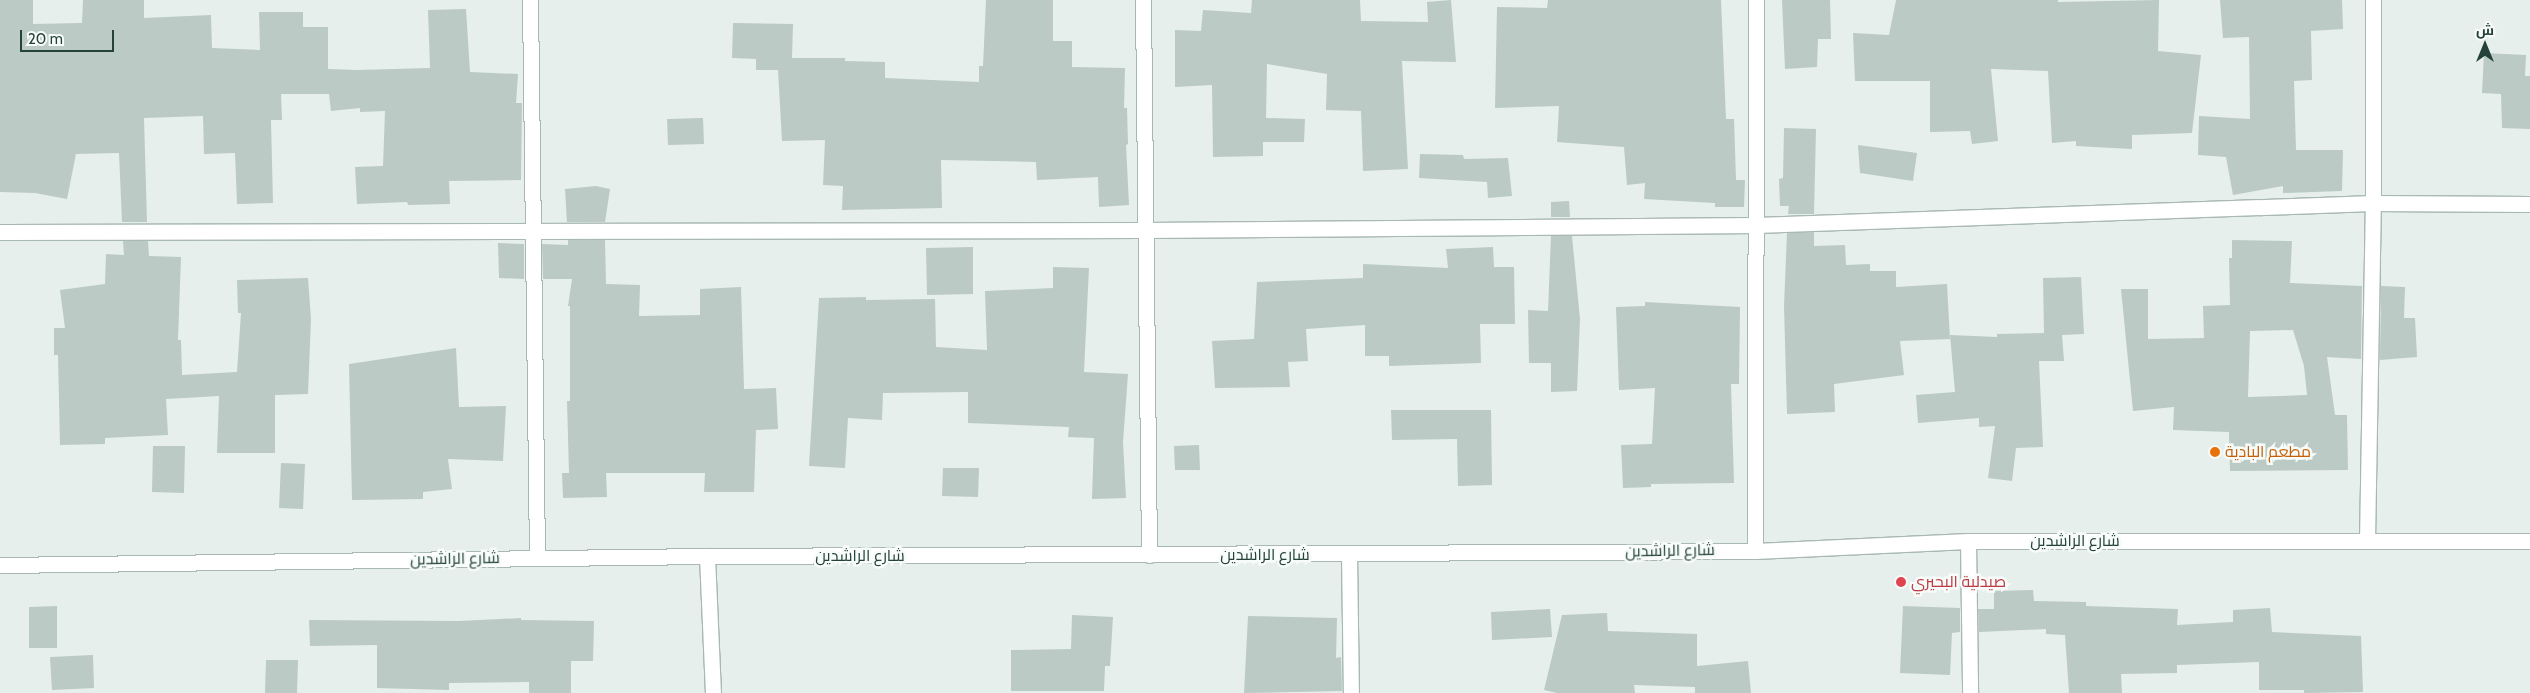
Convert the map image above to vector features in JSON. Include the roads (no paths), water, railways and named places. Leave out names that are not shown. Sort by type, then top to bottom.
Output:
[{"type":"street","points":[[530,0],[537,558]]},
{"type":"street","points":[[1143,0],[1149,555]]},
{"type":"street","points":[[1755,551],[1756,0]]},
{"type":"street","points":[[2367,541],[2373,203],[2373,0]]},
{"type":"street","points":[[0,232],[1145,230],[1756,225],[2373,203],[2530,204]]},
{"type":"street","points":[[1968,541],[1970,693]]},
{"type":"street","name":"شارع الراشدين","points":[[0,565],[707,556],[1755,551],[1968,541],[2530,541]]},
{"type":"street","points":[[1349,554],[1351,693]]},
{"type":"street","points":[[707,556],[713,693]]},
{"type":"place","name":"مطعم البادية","points":[[2215,452]]},
{"type":"place","name":"صيدلية البحيري","points":[[1901,582]]}]
